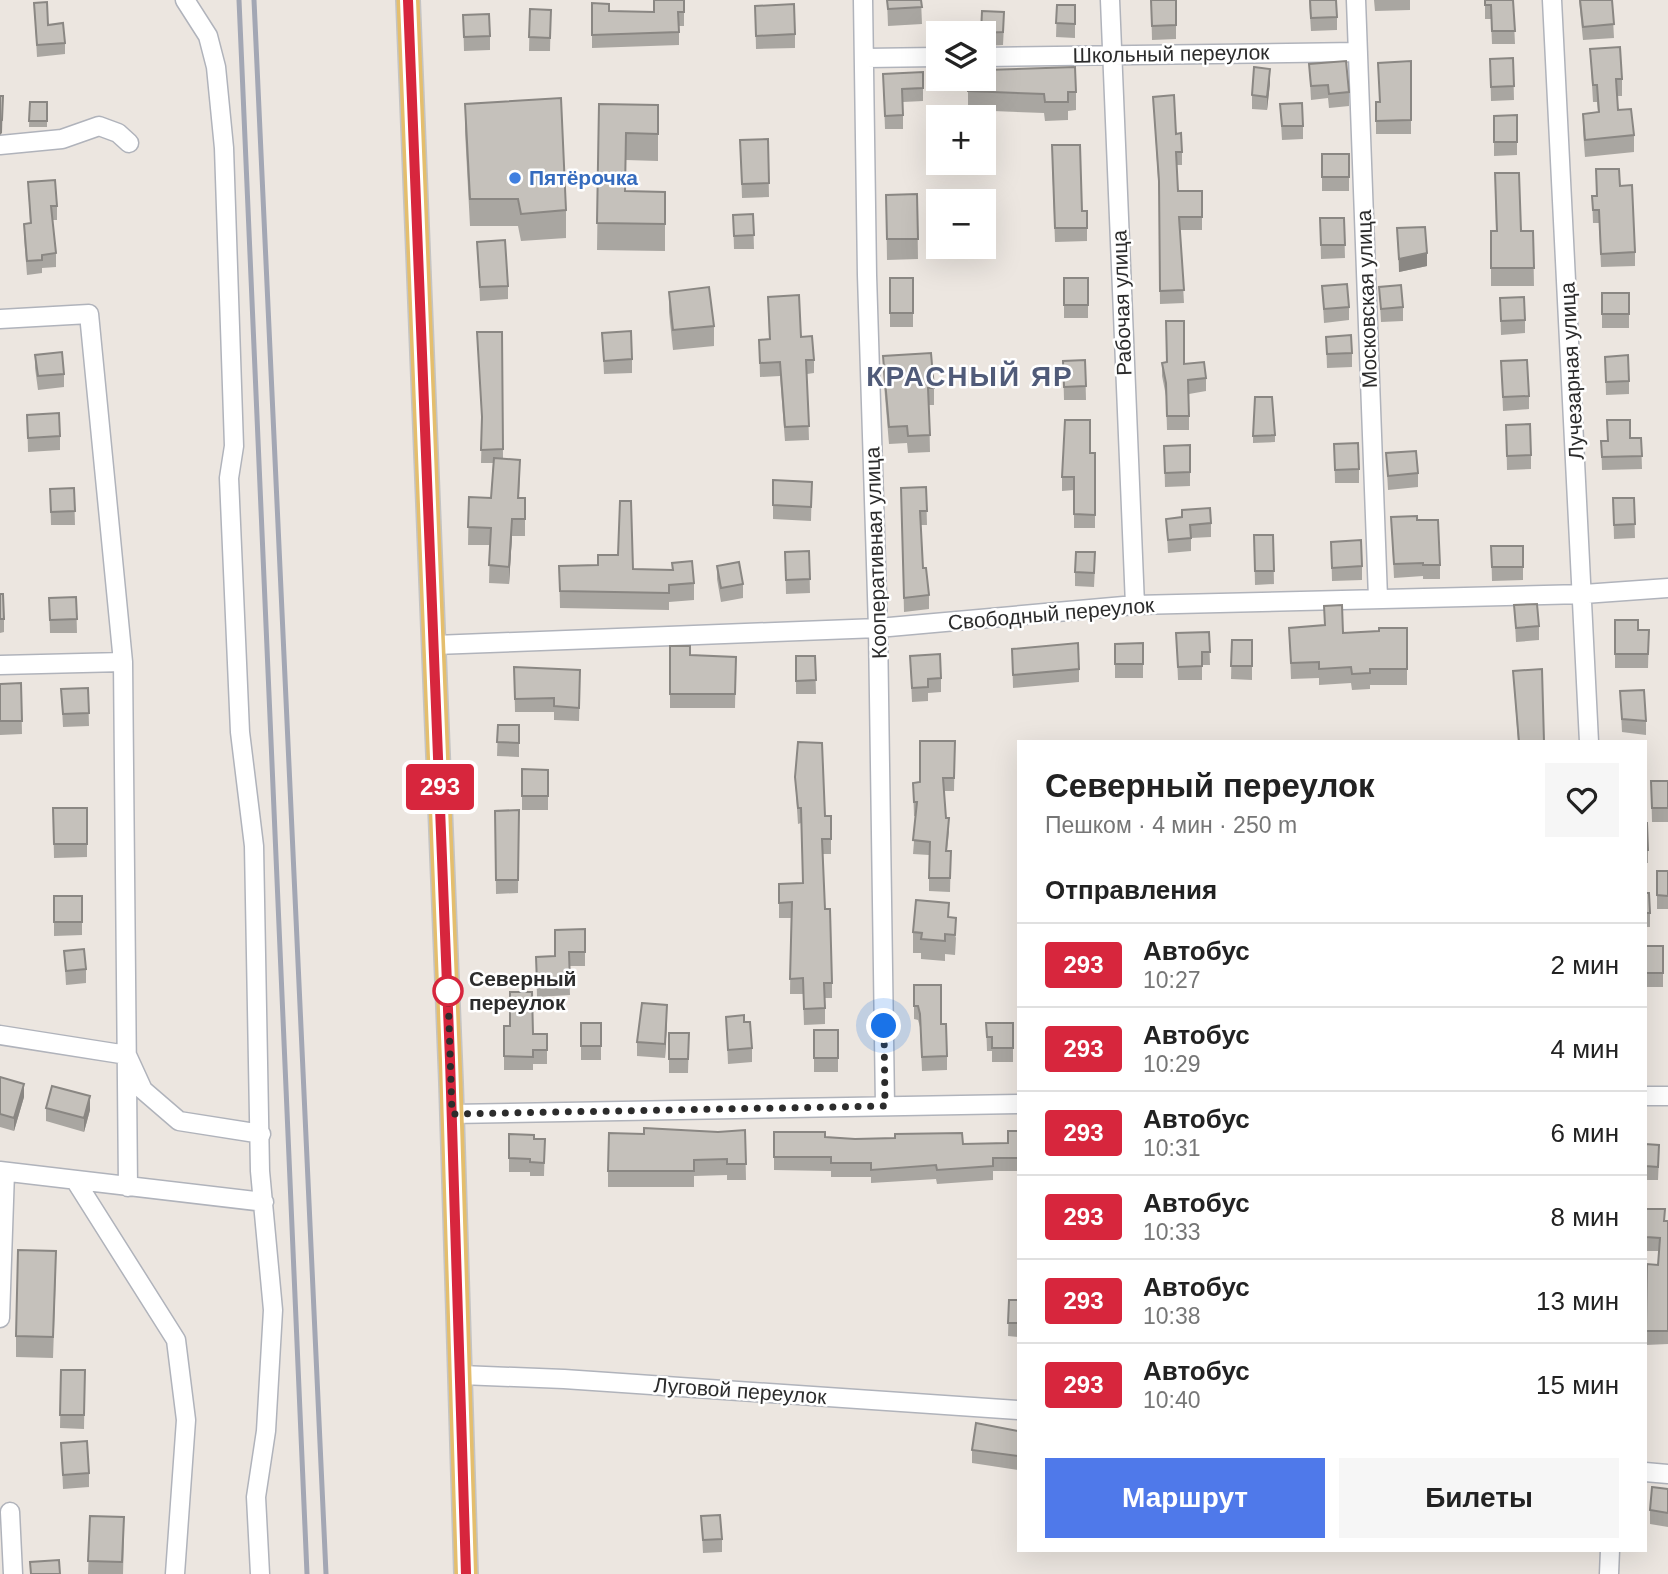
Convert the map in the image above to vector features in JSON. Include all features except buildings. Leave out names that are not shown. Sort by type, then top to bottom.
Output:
[{"type":"main road","points":[[408,0],[435,645],[466,1574]]},
{"type":"street","points":[[185,0],[208,36],[216,67],[224,148],[234,446],[229,478],[240,733],[255,860],[261,1134],[273,1310],[266,1431],[256,1497],[260,1574]]},
{"type":"street","name":"Кооперативная улица","points":[[863,0],[866,58],[867,275],[878,628],[885,1106]]},
{"type":"street","name":"Рабочая улица","points":[[1110,0],[1135,605]]},
{"type":"street","name":"Московская улица","points":[[1356,0],[1378,598]]},
{"type":"street","name":"Лучезарная улица","points":[[1552,0],[1584,594],[1589,740]]},
{"type":"street","name":"Школьный переулок","points":[[996,57],[1358,52]]},
{"type":"street","points":[[866,58],[926,57]]},
{"type":"street","points":[[0,145],[62,139],[99,126],[118,133],[129,143]]},
{"type":"street","points":[[0,319],[89,314],[123,662],[128,1187]]},
{"type":"street","name":"Свободный переулок","points":[[435,645],[878,628],[1135,605],[1584,594],[1668,588]]},
{"type":"street","points":[[0,665],[123,662]]},
{"type":"street","points":[[0,1035],[127,1055]]},
{"type":"street","points":[[127,1055],[143,1090],[179,1121],[261,1134]]},
{"type":"street","points":[[1647,1096],[1668,1096]]},
{"type":"street","points":[[452,1114],[1017,1104]]},
{"type":"street","points":[[0,1318],[2,1172],[264,1202]]},
{"type":"street","points":[[75,1180],[123,1252],[176,1340],[186,1420],[175,1574]]},
{"type":"street","name":"Луговой переулок","points":[[461,1375],[1017,1410]]},
{"type":"street","points":[[1647,1472],[1668,1474]]},
{"type":"street","points":[[10,1512],[13,1574]]},
{"type":"street","points":[[1609,1574],[1610,1552]]},
{"type":"railway","points":[[239,0],[307,1574]]},
{"type":"railway","points":[[254,0],[326,1574]]},
{"type":"bus line","name":"293","points":[[408,0],[435,645],[466,1574]]},
{"type":"place","name":"Пятёрочка","points":[[515,178]]},
{"type":"place","name":"Северный переулок","points":[[448,991]]},
{"type":"district","name":"КРАСНЫЙ ЯР","points":[[970,376]]},
{"type":"route","points":[[448,991],[452,1114],[885,1106],[884,1026]]}]
